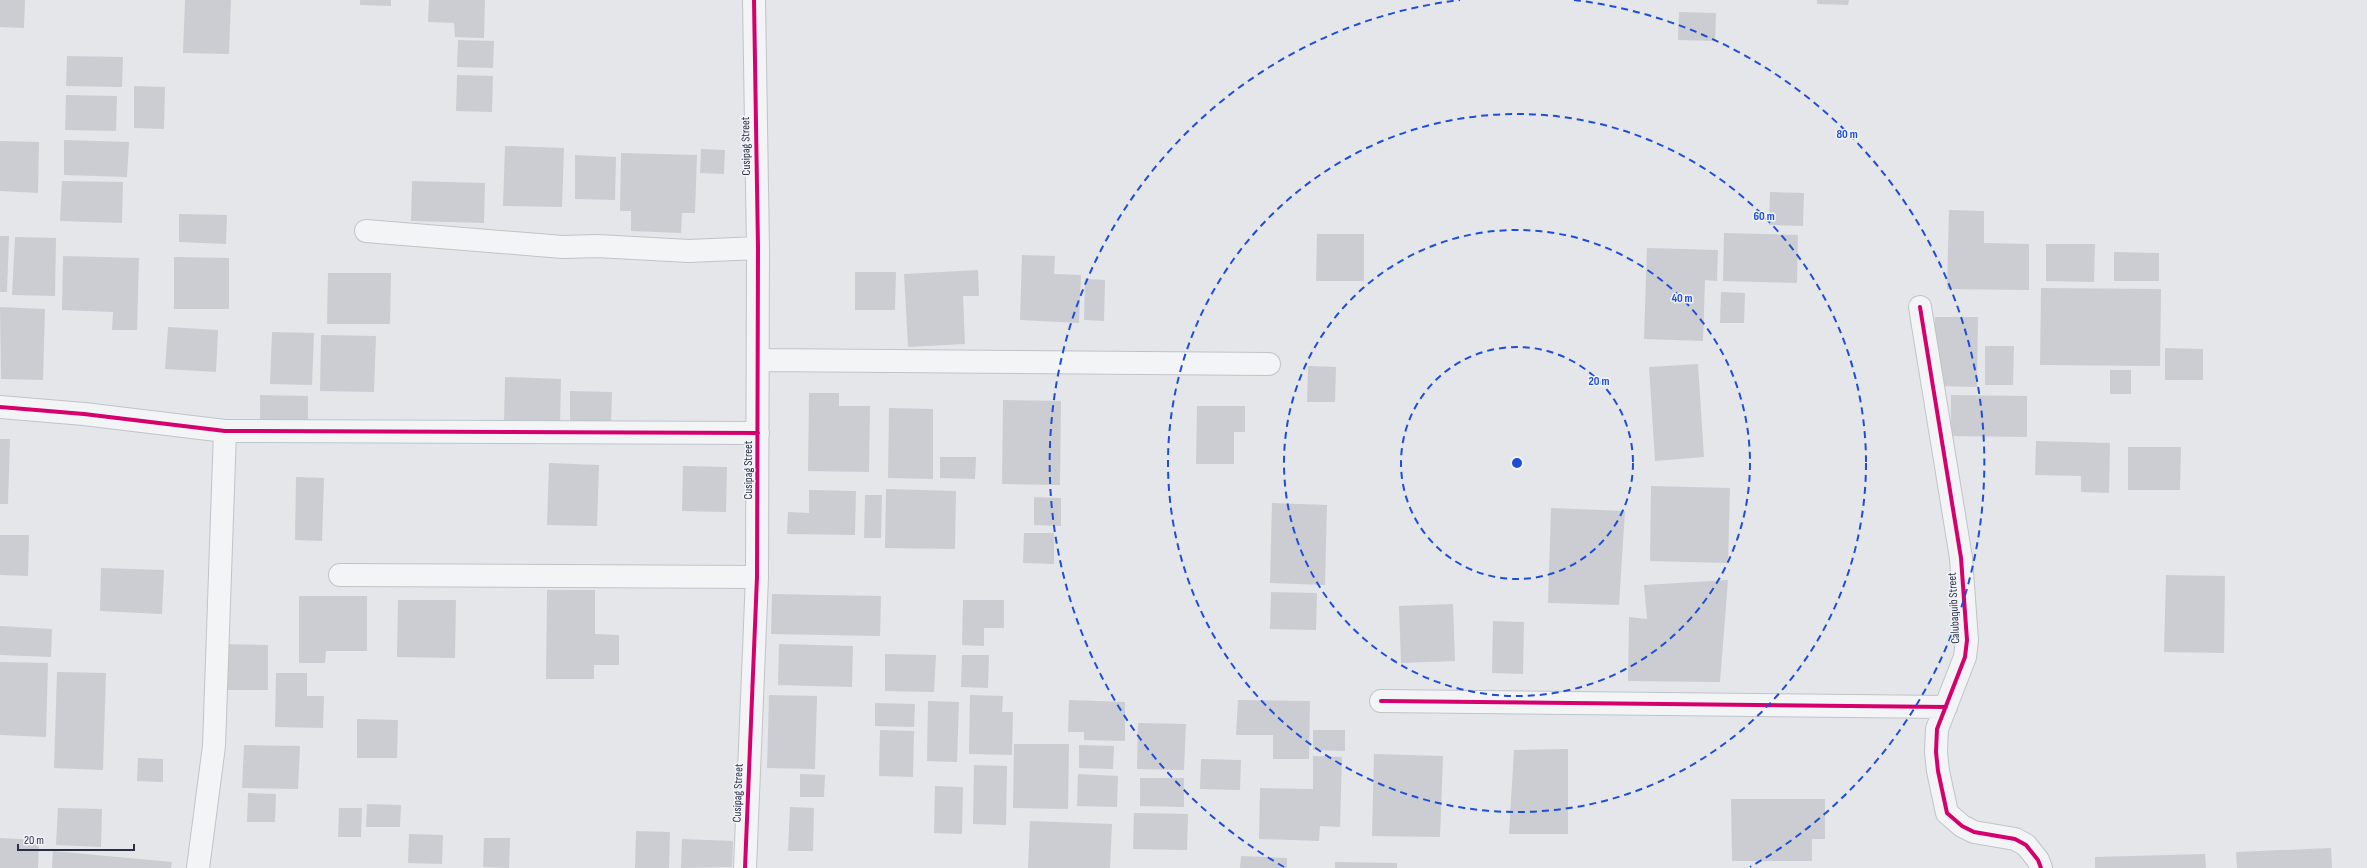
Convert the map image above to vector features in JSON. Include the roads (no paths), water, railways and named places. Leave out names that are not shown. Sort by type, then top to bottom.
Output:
[{"type":"street","name":"Cusipag Street","points":[[745,868],[757,577],[758,248],[754,0]]},
{"type":"street","points":[[366,231],[563,247],[597,246],[689,251],[758,248]]},
{"type":"street","name":"Calubaquib Street","points":[[1920,307],[1961,558],[1967,640],[1965,657],[1937,729],[1936,752],[1947,813],[1962,826],[1974,832],[2015,839],[2026,845],[2038,860],[2041,868]]},
{"type":"street","points":[[758,360],[1269,364]]},
{"type":"street","points":[[0,407],[84,414],[225,431],[758,433]]},
{"type":"street","points":[[198,868],[214,746],[225,431]]},
{"type":"street","points":[[340,575],[757,577]]},
{"type":"street","points":[[1381,701],[1946,707]]}]
